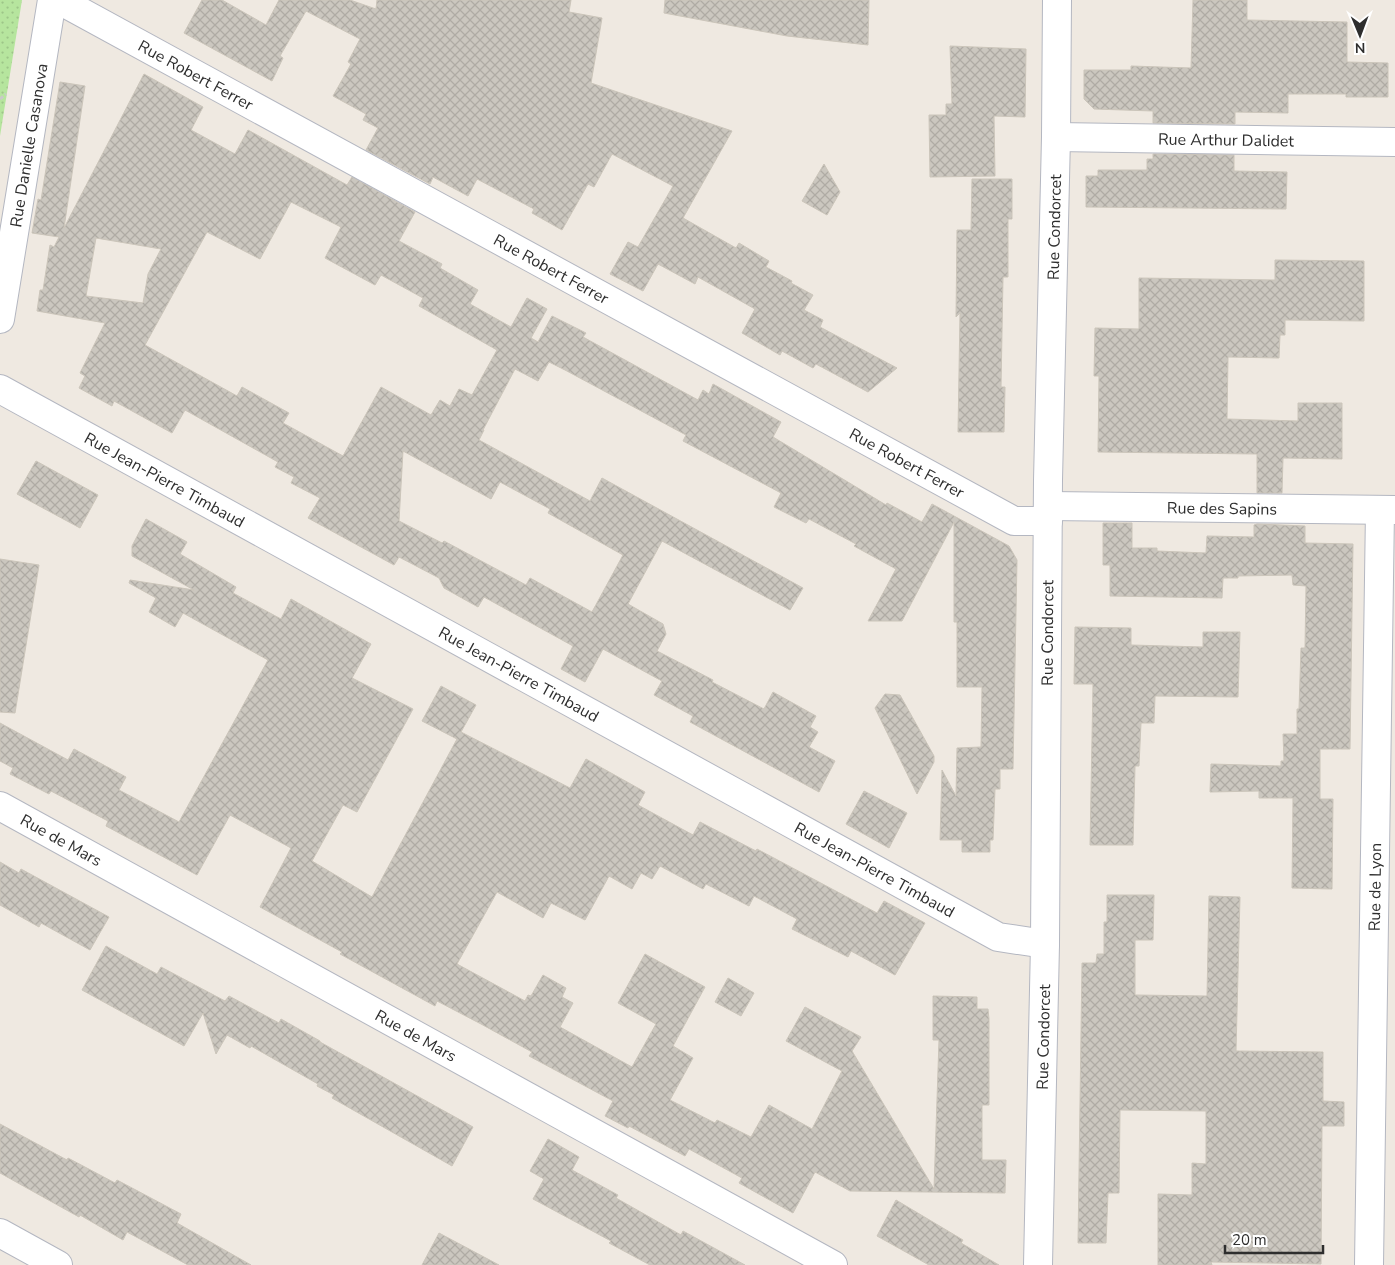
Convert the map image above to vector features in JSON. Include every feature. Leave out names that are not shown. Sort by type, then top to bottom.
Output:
[{"type":"street","name":"Rue Danielle Casanova","points":[[0,318],[52,0]]},
{"type":"street","name":"Rue Robert Ferrer","points":[[59,0],[1014,522],[1048,514]]},
{"type":"street","name":"Rue Condorcet","points":[[1038,1265],[1057,0]]},
{"type":"street","name":"Rue Arthur Dalidet","points":[[1056,137],[1395,142]]},
{"type":"street","name":"Rue Jean-Pierre Timbaud","points":[[0,389],[998,937],[1044,944]]},
{"type":"street","name":"Rue des Sapins","points":[[1048,514],[1388,510]]},
{"type":"street","name":"Rue de Lyon","points":[[1369,1265],[1388,510]]},
{"type":"street","name":"Rue de Mars","points":[[0,806],[833,1265]]},
{"type":"street","points":[[0,1233],[58,1265]]},
{"type":"green space","points":[[0,0],[22,0],[0,136]]},
{"type":"building","points":[[202,0],[222,0],[266,25],[279,0],[350,0],[376,9],[377,0],[571,0],[569,12],[602,18],[591,83],[732,131],[683,218],[736,248],[739,243],[769,261],[766,267],[813,295],[804,310],[823,320],[820,327],[897,368],[868,392],[816,364],[813,368],[782,351],[780,355],[742,333],[755,309],[698,277],[695,284],[658,264],[643,291],[610,274],[628,242],[638,247],[673,186],[612,154],[594,187],[588,184],[562,230],[532,213],[534,209],[477,179],[468,196],[433,177],[430,184],[366,150],[378,128],[363,120],[366,114],[333,96],[351,64],[348,62],[360,39],[306,11],[280,56],[283,58],[272,81],[184,33]]},
{"type":"building","points":[[665,0],[869,0],[868,45],[787,36],[664,13]]},
{"type":"building","points":[[1193,0],[1247,0],[1247,20],[1347,22],[1347,62],[1388,63],[1388,97],[1346,97],[1346,94],[1288,94],[1288,113],[1235,112],[1235,124],[1153,123],[1153,111],[1094,109],[1084,99],[1084,70],[1131,70],[1131,66],[1191,68]]},
{"type":"building","points":[[950,46],[1026,49],[1025,117],[994,116],[995,176],[930,177],[929,115],[946,115],[946,104],[952,104]]},
{"type":"building","points":[[144,74],[203,107],[191,130],[235,154],[248,130],[347,185],[352,177],[415,212],[399,241],[442,264],[440,268],[478,290],[470,304],[511,327],[527,298],[547,309],[531,338],[538,342],[552,316],[586,333],[583,337],[698,400],[703,390],[709,394],[713,384],[781,422],[773,437],[886,505],[887,503],[922,522],[932,504],[1009,546],[1017,560],[1013,769],[1000,769],[1000,789],[995,789],[993,840],[990,840],[990,852],[962,852],[962,840],[940,840],[942,770],[956,796],[957,748],[981,747],[982,687],[957,687],[957,622],[954,622],[954,522],[902,621],[868,621],[896,569],[854,546],[856,544],[809,519],[806,523],[774,507],[781,493],[683,441],[686,435],[549,362],[538,381],[515,369],[483,430],[479,440],[590,501],[602,478],[803,588],[790,610],[662,541],[628,604],[663,624],[666,634],[657,651],[764,709],[773,692],[816,716],[810,727],[818,732],[809,747],[835,761],[819,792],[690,722],[693,716],[654,695],[662,681],[603,649],[585,682],[561,669],[573,646],[484,597],[478,607],[444,588],[439,578],[399,557],[394,565],[308,518],[320,498],[291,483],[294,477],[275,467],[278,462],[185,410],[172,433],[114,401],[112,406],[79,388],[85,376],[80,373],[105,323],[37,311],[40,290],[43,290],[50,245],[54,247],[59,237],[32,233],[38,199],[41,200],[60,82],[85,86],[64,228]],"holes":[[[291,202],[341,227],[325,258],[375,285],[381,275],[423,298],[419,306],[497,350],[472,395],[459,389],[450,406],[440,400],[431,415],[381,387],[343,456],[283,423],[289,413],[242,387],[237,396],[145,345],[207,232],[260,259]],[[96,238],[161,249],[148,274],[143,303],[86,296]],[[403,451],[491,499],[500,482],[550,509],[548,513],[623,555],[592,612],[530,578],[526,585],[444,541],[442,543],[399,521]]]},
{"type":"building","points":[[1153,154],[1234,155],[1234,171],[1287,172],[1286,209],[1086,207],[1086,176],[1098,176],[1098,170],[1147,170],[1147,159],[1153,159]]},
{"type":"building","points":[[824,164],[840,192],[827,215],[802,201]]},
{"type":"building","points":[[972,179],[1012,179],[1012,219],[1008,219],[1008,277],[1003,277],[1001,387],[1005,387],[1004,432],[958,432],[960,313],[956,317],[957,230],[971,230]]},
{"type":"building","points":[[1275,260],[1364,261],[1364,321],[1285,320],[1285,335],[1280,335],[1279,358],[1228,357],[1227,419],[1298,421],[1298,403],[1342,403],[1342,459],[1283,458],[1282,493],[1257,493],[1257,454],[1098,452],[1099,376],[1094,376],[1095,328],[1139,329],[1139,278],[1275,280]]},
{"type":"building","points":[[36,461],[98,495],[80,528],[17,494]]},
{"type":"building","points":[[146,519],[187,542],[180,554],[236,587],[233,593],[281,619],[291,599],[371,644],[352,678],[413,709],[357,812],[343,805],[312,861],[372,897],[457,739],[422,721],[441,686],[476,705],[461,732],[570,788],[586,759],[645,792],[638,805],[693,835],[700,822],[756,851],[757,849],[877,913],[884,901],[925,923],[895,975],[851,951],[848,957],[792,929],[797,919],[754,896],[749,906],[706,884],[703,889],[660,866],[652,879],[641,873],[632,889],[609,876],[585,920],[551,903],[543,918],[497,892],[457,964],[525,1001],[528,995],[531,996],[543,975],[566,988],[562,997],[573,1003],[560,1027],[632,1067],[656,1024],[618,1003],[645,954],[705,987],[673,1046],[693,1058],[670,1100],[715,1123],[717,1120],[751,1137],[769,1105],[812,1129],[842,1071],[786,1041],[805,1007],[861,1037],[852,1051],[934,1189],[939,1040],[933,1040],[933,996],[977,997],[977,1009],[988,1009],[989,1019],[989,1105],[982,1105],[982,1160],[1006,1160],[1005,1193],[850,1191],[815,1172],[793,1213],[739,1183],[742,1178],[689,1149],[685,1156],[629,1126],[628,1128],[605,1116],[613,1101],[529,1056],[532,1052],[437,1001],[435,1006],[340,954],[342,952],[260,907],[291,848],[230,815],[197,875],[106,826],[108,821],[51,791],[49,794],[10,774],[13,768],[0,761],[0,723],[68,760],[74,749],[126,777],[119,790],[179,822],[268,660],[183,613],[175,627],[149,612],[156,598],[129,583],[130,580],[194,590],[132,556],[132,546]]},
{"type":"building","points":[[1103,523],[1132,523],[1132,548],[1157,548],[1157,551],[1206,553],[1207,536],[1254,537],[1254,525],[1257,524],[1305,526],[1305,543],[1353,544],[1350,749],[1320,749],[1320,799],[1333,799],[1332,889],[1292,888],[1293,798],[1259,798],[1259,791],[1210,792],[1211,764],[1281,766],[1281,761],[1284,761],[1283,734],[1297,734],[1301,648],[1305,648],[1306,586],[1293,585],[1292,575],[1238,576],[1238,578],[1223,578],[1222,598],[1110,596],[1110,565],[1103,565]]},
{"type":"building","points":[[0,559],[39,565],[15,713],[0,712]]},
{"type":"building","points":[[1075,627],[1131,628],[1131,645],[1203,647],[1203,632],[1240,632],[1238,697],[1155,696],[1154,723],[1141,723],[1139,766],[1135,766],[1133,845],[1090,845],[1093,684],[1074,684]]},
{"type":"building","points":[[885,694],[900,695],[934,756],[934,762],[917,794],[875,708]]},
{"type":"building","points":[[864,791],[907,813],[889,848],[846,824]]},
{"type":"building","points":[[0,862],[19,873],[21,869],[109,917],[90,950],[41,923],[39,927],[0,905]]},
{"type":"building","points":[[1107,895],[1154,895],[1153,940],[1135,940],[1135,995],[1207,996],[1209,896],[1240,897],[1236,1051],[1323,1052],[1323,1101],[1344,1102],[1344,1126],[1322,1126],[1321,1264],[1211,1262],[1212,1265],[1158,1265],[1158,1194],[1192,1195],[1192,1163],[1206,1164],[1206,1111],[1120,1110],[1119,1193],[1108,1193],[1106,1243],[1078,1243],[1082,963],[1096,963],[1097,954],[1104,954],[1104,922],[1107,922]]},
{"type":"building","points":[[106,946],[157,974],[161,967],[225,1001],[229,996],[279,1023],[281,1019],[473,1127],[452,1166],[332,1098],[334,1095],[317,1086],[318,1084],[251,1046],[250,1048],[227,1035],[216,1054],[203,1013],[184,1046],[82,990]]},
{"type":"building","points":[[728,978],[754,993],[741,1016],[715,1002]]},
{"type":"building","points":[[0,1124],[67,1160],[68,1158],[115,1183],[117,1180],[181,1214],[177,1223],[251,1265],[188,1265],[127,1232],[123,1240],[0,1173]]},
{"type":"building","points":[[548,1139],[579,1157],[572,1170],[618,1195],[616,1198],[681,1235],[683,1231],[745,1265],[650,1265],[609,1243],[611,1241],[533,1199],[544,1179],[530,1171]]},
{"type":"building","points":[[896,1200],[963,1240],[961,1243],[999,1265],[929,1265],[877,1236]]},
{"type":"building","points":[[439,1233],[499,1265],[422,1265]]}]
